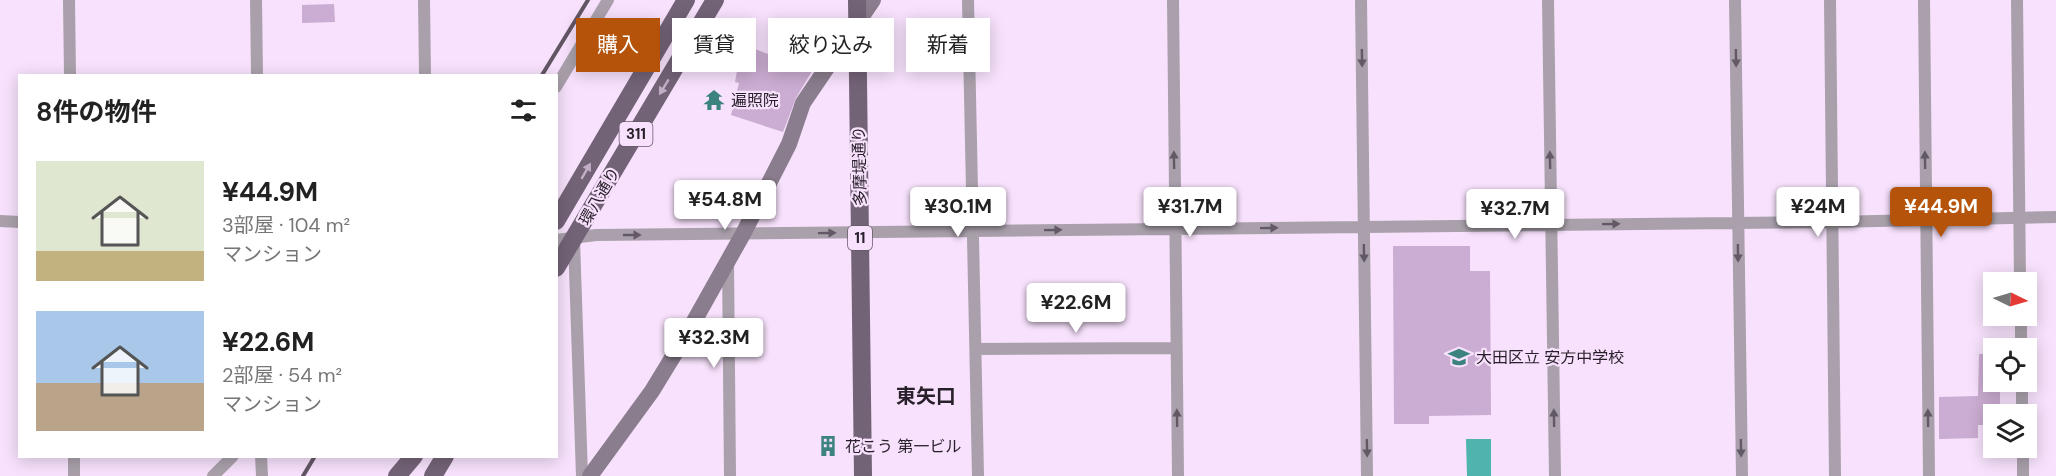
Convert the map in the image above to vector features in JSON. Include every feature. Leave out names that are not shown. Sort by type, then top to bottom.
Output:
[{"type":"main road","name":"環八通り","points":[[558,218],[686,0]]},
{"type":"main road","name":"環八通り","points":[[558,262],[565,240],[715,0]]},
{"type":"main road","name":"多摩堤通り","points":[[857,0],[857,18]]},
{"type":"main road","name":"多摩堤通り","points":[[858,72],[863,476]]},
{"type":"main road","points":[[397,476],[412,458]]},
{"type":"main road","points":[[409,476],[419,458]]},
{"type":"main road","points":[[433,476],[444,458]]},
{"type":"main road","points":[[438,476],[444,458]]},
{"type":"street","points":[[69,0],[70,74]]},
{"type":"street","points":[[256,0],[257,74]]},
{"type":"street","points":[[424,0],[425,74]]},
{"type":"street","points":[[558,84],[608,0]]},
{"type":"street","points":[[861,18],[873,0]]},
{"type":"street","points":[[968,0],[978,476]]},
{"type":"street","points":[[1173,0],[1178,476]]},
{"type":"street","points":[[1361,0],[1367,476]]},
{"type":"street","points":[[1548,0],[1555,476]]},
{"type":"street","points":[[1735,0],[1742,476]]},
{"type":"street","points":[[1830,0],[1835,476]]},
{"type":"street","points":[[1924,0],[1929,476]]},
{"type":"street","points":[[2018,0],[2020,272]]},
{"type":"street","points":[[590,476],[652,391],[688,332],[743,234],[789,144],[803,103],[824,72]]},
{"type":"street","points":[[582,476],[565,240],[596,235],[1926,221],[2056,217]]},
{"type":"street","points":[[0,221],[18,222]]},
{"type":"street","points":[[728,261],[730,476]]},
{"type":"street","points":[[976,349],[1176,348]]},
{"type":"street","points":[[74,458],[74,476]]},
{"type":"street","points":[[213,476],[231,458]]},
{"type":"street","points":[[261,458],[262,476]]},
{"type":"street","points":[[2023,458],[2023,476]]},
{"type":"shaded area","points":[[334,4],[335,22],[302,23],[302,5]]},
{"type":"shaded area","points":[[756,49],[768,54],[768,72],[811,72],[796,98],[783,132],[731,115],[739,83],[735,82],[737,72],[756,72]]},
{"type":"shaded area","points":[[1393,246],[1470,246],[1470,271],[1490,271],[1491,415],[1429,416],[1429,424],[1394,424]]},
{"type":"shaded area","points":[[1979,354],[1983,354],[1983,392],[2000,392],[2000,404],[1983,404],[1983,425],[1978,425],[1978,438],[1939,439],[1939,397],[1978,396]]},
{"type":"shaded area","points":[[1466,439],[1491,439],[1491,476],[1467,476]]},
{"type":"railway","points":[[543,74],[588,0]]},
{"type":"railway","points":[[303,476],[314,458]]},
{"type":"place","name":"遍照院","points":[[714,100]]},
{"type":"place","name":"大田区立 安方中学校","points":[[1459,357]]},
{"type":"place","name":"花こう 第一ビル","points":[[828,446]]},
{"type":"district","name":"東矢口","points":[[926,396]]}]
